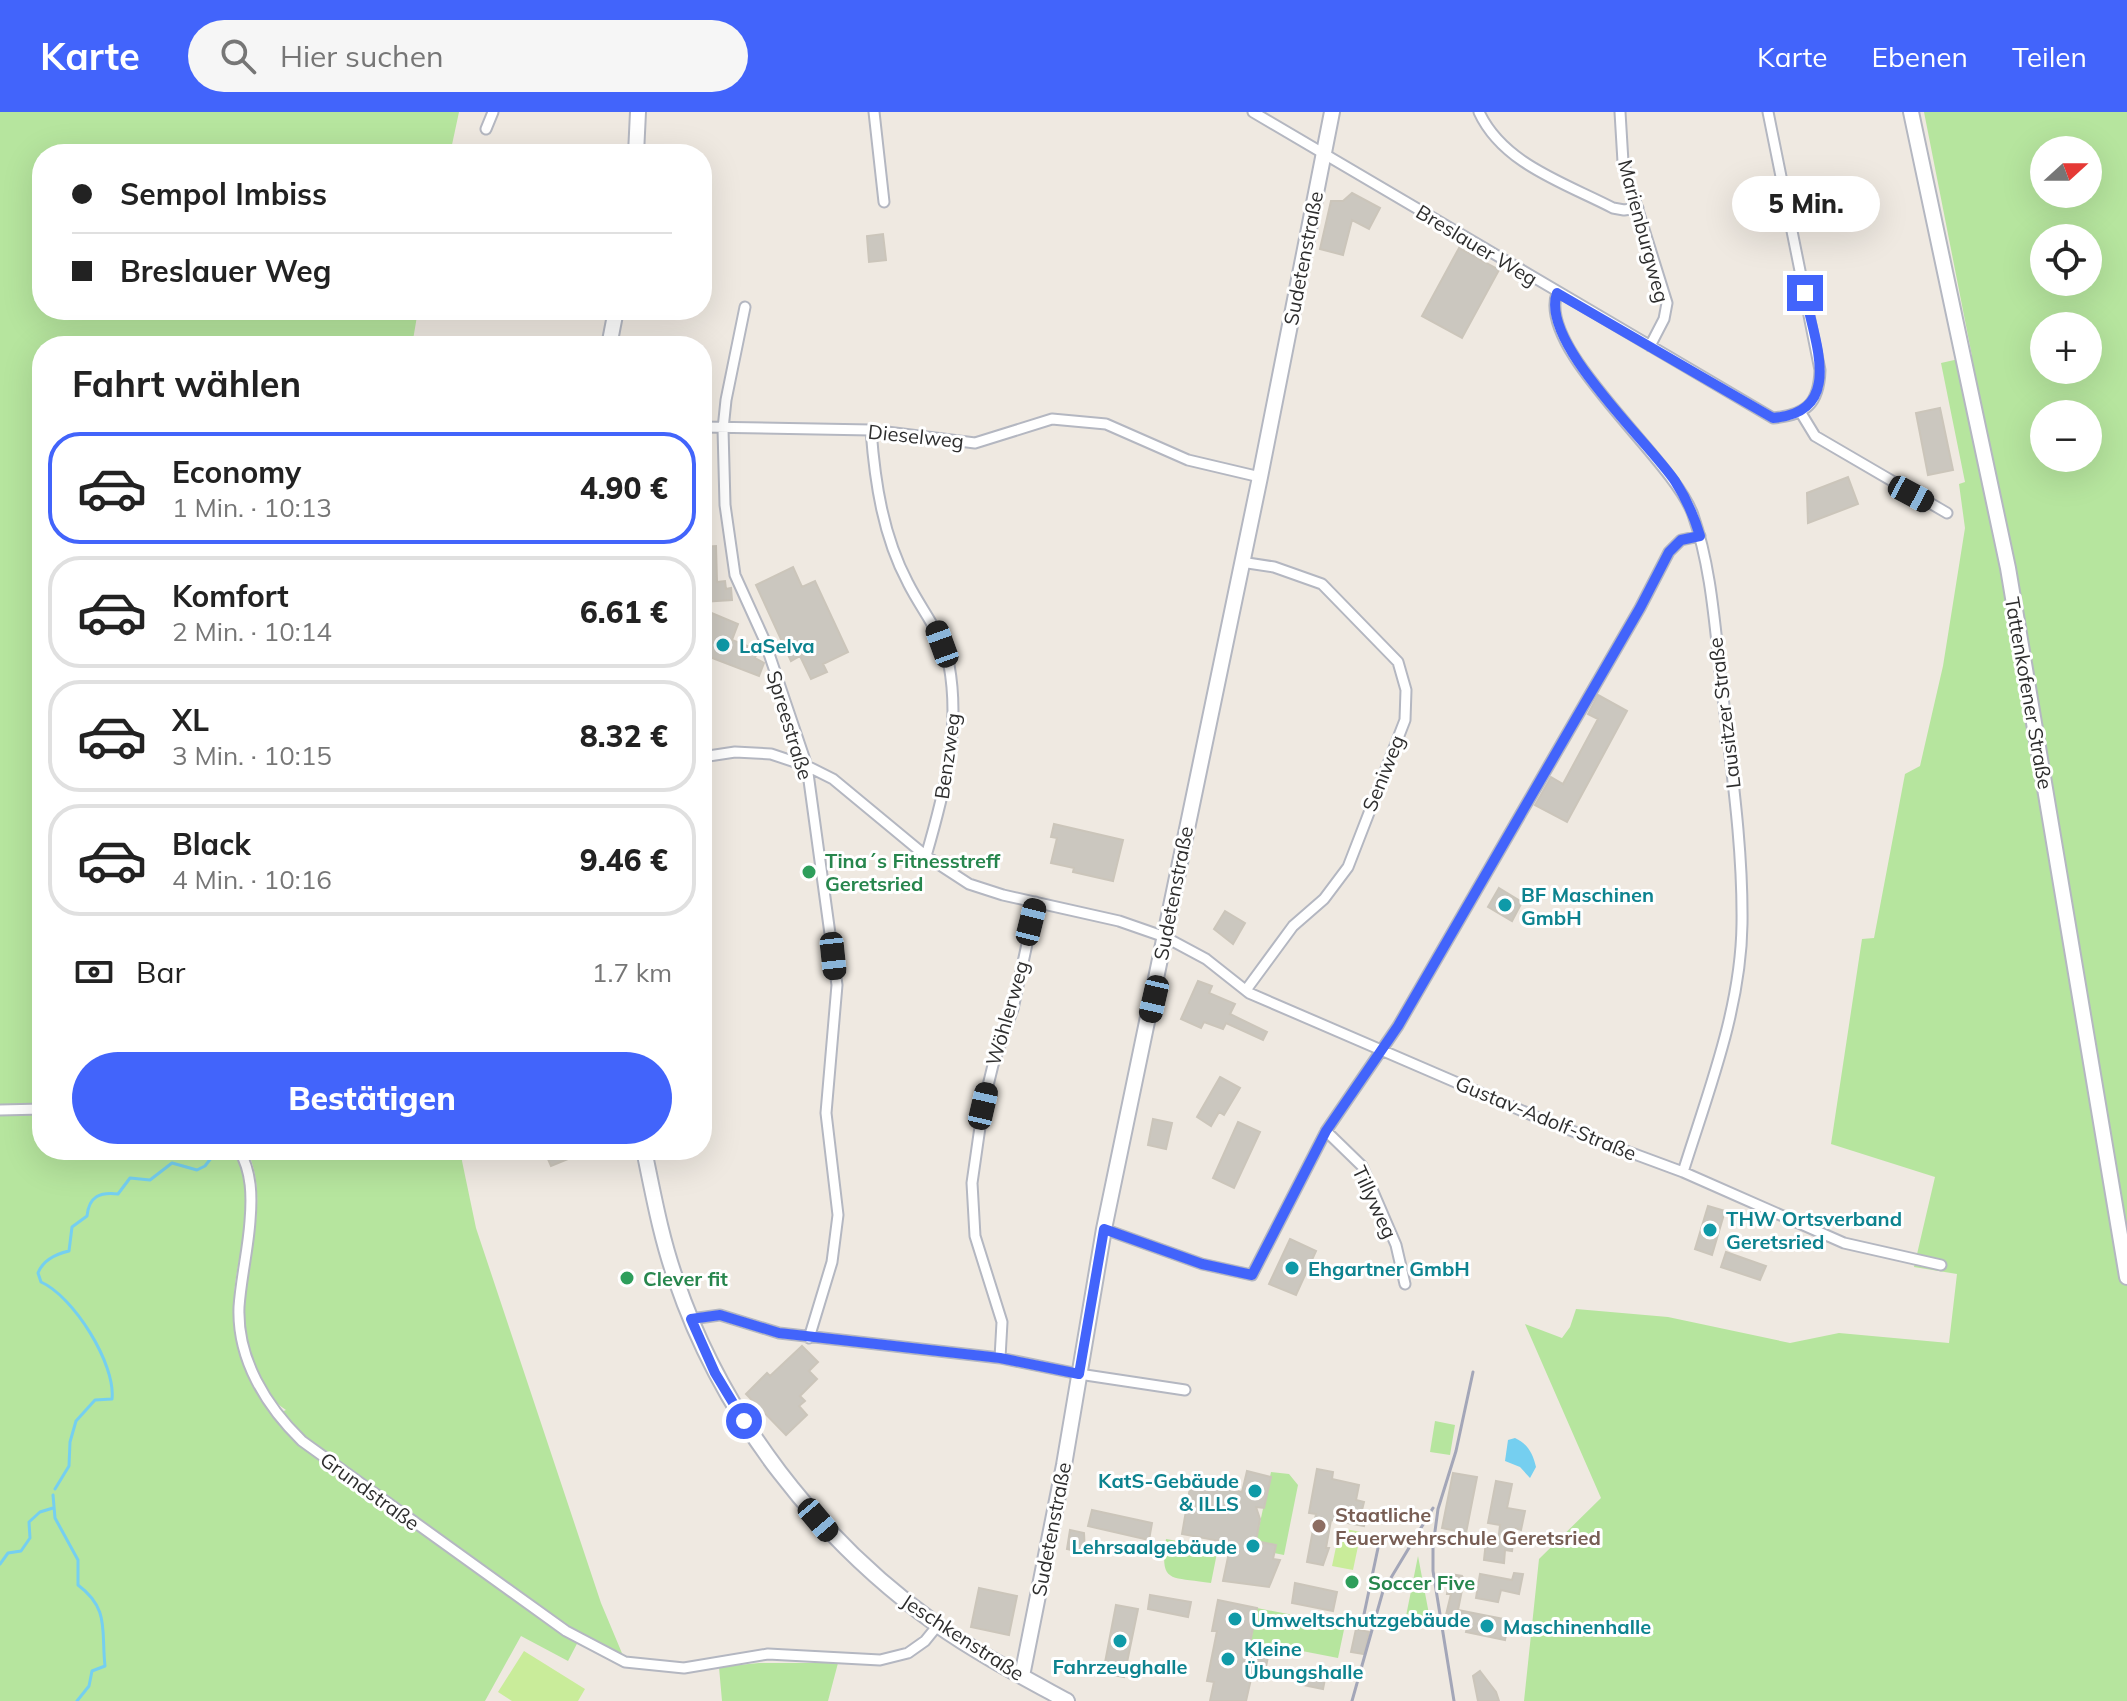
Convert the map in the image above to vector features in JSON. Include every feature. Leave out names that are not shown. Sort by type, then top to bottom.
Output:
[{"type":"street","points":[[486,129],[493,112]]},
{"type":"street","points":[[636,144],[638,112]]},
{"type":"street","points":[[874,112],[884,202]]},
{"type":"street","name":"Breslauer Weg","points":[[1253,112],[1773,418],[1801,413]]},
{"type":"street","name":"Sudetenstraße","points":[[1022,1676],[1104,1229],[1260,477],[1332,112]]},
{"type":"street","points":[[1479,112],[1499,143],[1521,160],[1613,208],[1638,208]]},
{"type":"street","name":"Marienburgweg","points":[[1620,112],[1623,162],[1667,303],[1664,319],[1650,346]]},
{"type":"street","points":[[1768,112],[1820,370],[1819,392],[1801,413],[1815,436],[1947,513]]},
{"type":"street","name":"Tattenkofener Straße","points":[[1911,112],[2008,568],[2127,1277]]},
{"type":"street","name":"Lausitzer Straße","points":[[1557,293],[1554,303],[1559,325],[1579,362],[1605,399],[1674,480],[1692,511],[1700,536],[1709,590],[1738,832],[1742,926],[1733,998],[1717,1065],[1683,1172]]},
{"type":"street","name":"Spreestraße","points":[[745,307],[723,429],[725,505],[735,575],[764,639],[807,766],[837,985],[826,1113],[839,1201],[832,1262],[809,1338]]},
{"type":"street","name":"Dieselweg","points":[[712,428],[871,430],[975,443],[1052,419],[1106,424],[1129,431],[1188,460],[1260,477]]},
{"type":"street","name":"Benzweg","points":[[871,430],[874,471],[889,540],[908,584],[936,627],[948,662],[955,710],[944,793],[926,856]]},
{"type":"street","points":[[1104,1229],[1202,1264],[1252,1275],[1326,1131],[1398,1026],[1640,608],[1669,552],[1681,540],[1700,536]]},
{"type":"street","name":"Seniweg","points":[[1241,562],[1274,567],[1322,584],[1398,662],[1406,690],[1405,720],[1348,867],[1324,899],[1293,926],[1246,990]]},
{"type":"street","name":"Gustav-Adolf-Straße","points":[[712,755],[735,752],[771,754],[807,766],[853,793],[947,871],[985,890],[1119,921],[1165,937],[1206,959],[1246,990],[1552,1124],[1683,1172],[1844,1243],[1941,1265]]},
{"type":"street","name":"Wöhlerweg","points":[[1000,1358],[1002,1322],[975,1236],[972,1183],[983,1106],[993,1065],[1013,1009],[1036,902]]},
{"type":"street","points":[[0,1110],[32,1109]]},
{"type":"street","name":"Tillyweg","points":[[1326,1131],[1362,1166],[1396,1245],[1405,1284]]},
{"type":"street","name":"Grundstraße","points":[[243,1160],[252,1198],[240,1297],[241,1337],[258,1383],[287,1426],[372,1494],[585,1644],[625,1662],[650,1667],[684,1668],[768,1654],[895,1658],[925,1641],[938,1625]]},
{"type":"street","name":"Jeschkenstraße","points":[[646,1160],[665,1246],[691,1319],[715,1373],[770,1459],[832,1536],[885,1584],[938,1625],[1067,1701]]},
{"type":"street","points":[[691,1319],[720,1315],[779,1333],[809,1338],[1000,1358],[1185,1390]]},
{"type":"green space","points":[[0,112],[459,112],[452,144],[32,144],[32,320],[416,320],[414,336],[32,336],[32,1105],[0,1106]]},
{"type":"green space","points":[[1924,112],[2127,112],[2127,1701],[1524,1701],[1539,1559],[1601,1498],[1525,1324],[1562,1338],[1570,1327],[1576,1309],[1668,1317],[1790,1343],[1839,1333],[1949,1343],[1957,1274],[1914,1267],[1935,1177],[1831,1144],[1862,939],[1874,938],[1905,774],[1920,766],[1943,666],[1965,528],[1959,484],[1965,482],[1941,363],[1972,356]]},
{"type":"green space","points":[[32,1113],[32,1160],[239,1160],[244,1173],[247,1217],[235,1282],[236,1325],[275,1415],[286,1410],[274,1399],[259,1376],[248,1347],[245,1318],[257,1204],[250,1160],[462,1160],[476,1228],[601,1603],[624,1658],[581,1636],[568,1661],[521,1636],[485,1701],[0,1701],[0,1114]]},
{"type":"green space","points":[[1435,1421],[1455,1425],[1450,1455],[1430,1452]]},
{"type":"green space","points":[[1271,1472],[1289,1474],[1298,1485],[1284,1555],[1274,1553],[1276,1545],[1256,1541]]},
{"type":"green space","points":[[1340,1528],[1361,1532],[1353,1570],[1332,1566]]},
{"type":"green space","points":[[1166,1539],[1218,1548],[1211,1583],[1171,1576],[1164,1564]]},
{"type":"green space","points":[[1418,1556],[1432,1630],[1410,1625],[1406,1616]]},
{"type":"green space","points":[[1257,1608],[1345,1625],[1338,1658],[1251,1641]]},
{"type":"green space","points":[[524,1651],[585,1689],[578,1701],[512,1701],[498,1692]]},
{"type":"green space","points":[[759,1663],[838,1663],[828,1701],[722,1701],[719,1667]]},
{"type":"water","points":[[1515,1438],[1527,1446],[1533,1458],[1536,1467],[1530,1478],[1520,1467],[1505,1461],[1508,1440]]},
{"type":"building","points":[[1352,193],[1380,208],[1369,229],[1352,220],[1343,255],[1320,249],[1331,201],[1343,201]]},
{"type":"building","points":[[883,234],[886,260],[869,262],[867,236]]},
{"type":"building","points":[[1459,248],[1499,270],[1462,338],[1422,316]]},
{"type":"building","points":[[1940,408],[1953,470],[1928,475],[1916,413]]},
{"type":"building","points":[[1848,477],[1858,504],[1808,523],[1807,493]]},
{"type":"building","points":[[712,546],[716,546],[717,582],[725,581],[726,589],[731,588],[732,600],[712,601]]},
{"type":"building","points":[[793,567],[802,587],[815,581],[848,652],[823,664],[827,672],[811,679],[800,656],[791,661],[756,585]]},
{"type":"building","name":"LaSelva","points":[[712,613],[738,624],[732,640],[758,650],[755,658],[764,663],[759,676],[712,658]]},
{"type":"building","points":[[1598,695],[1627,711],[1567,822],[1535,805],[1551,777],[1563,784],[1598,719],[1588,714]]},
{"type":"building","points":[[1054,824],[1123,840],[1113,881],[1073,872],[1074,868],[1051,863],[1057,838],[1051,837]]},
{"type":"building","name":"BF Maschinen GmbH","points":[[1499,888],[1522,902],[1512,921],[1488,907]]},
{"type":"building","points":[[1225,911],[1245,923],[1233,944],[1214,929]]},
{"type":"building","points":[[1198,981],[1212,986],[1209,993],[1235,1004],[1230,1014],[1267,1032],[1263,1040],[1226,1023],[1223,1029],[1204,1022],[1201,1028],[1181,1019]]},
{"type":"building","points":[[1220,1077],[1240,1088],[1224,1115],[1219,1112],[1211,1126],[1197,1117]]},
{"type":"building","points":[[1153,1119],[1172,1123],[1166,1149],[1148,1145]]},
{"type":"building","points":[[1238,1122],[1260,1132],[1234,1188],[1213,1178]]},
{"type":"building","points":[[548,1160],[566,1160],[551,1166]]},
{"type":"building","name":"THW Ortsverband Geretsried","points":[[1708,1206],[1725,1211],[1712,1255],[1695,1249]]},
{"type":"building","name":"Ehgartner GmbH","points":[[1290,1239],[1316,1251],[1296,1295],[1269,1284]]},
{"type":"building","points":[[1726,1252],[1766,1266],[1760,1280],[1721,1267]]},
{"type":"building","points":[[802,1346],[818,1362],[809,1371],[817,1379],[800,1396],[805,1401],[799,1406],[807,1415],[786,1435],[746,1394]]},
{"type":"building","points":[[1317,1469],[1333,1472],[1332,1479],[1359,1485],[1356,1500],[1364,1502],[1362,1510],[1367,1511],[1364,1526],[1331,1520],[1326,1548],[1329,1548],[1323,1565],[1307,1562],[1316,1514],[1309,1513]]},
{"type":"building","points":[[1247,1471],[1271,1477],[1264,1508],[1256,1507],[1260,1519],[1256,1541],[1276,1545],[1273,1559],[1280,1560],[1269,1587],[1223,1581],[1231,1543],[1182,1534],[1191,1482],[1242,1492]]},
{"type":"building","points":[[1453,1473],[1477,1477],[1466,1533],[1442,1528]]},
{"type":"building","points":[[1496,1481],[1512,1484],[1507,1508],[1525,1511],[1521,1530],[1515,1528],[1512,1551],[1505,1550],[1504,1563],[1484,1560],[1486,1541],[1498,1543],[1500,1525],[1488,1523]]},
{"type":"building","points":[[1092,1510],[1152,1523],[1149,1540],[1088,1526]]},
{"type":"building","points":[[1070,1530],[1084,1533],[1085,1553],[1067,1549]]},
{"type":"building","points":[[1514,1573],[1523,1574],[1519,1594],[1501,1590],[1498,1602],[1476,1598],[1480,1574],[1512,1580]]},
{"type":"building","points":[[1450,1574],[1462,1576],[1464,1580],[1458,1610],[1509,1620],[1505,1640],[1466,1632],[1468,1624],[1445,1619],[1451,1594],[1447,1594]]},
{"type":"building","points":[[1295,1583],[1337,1592],[1333,1611],[1292,1603]]},
{"type":"building","points":[[979,1588],[1017,1596],[1009,1635],[971,1627]]},
{"type":"building","points":[[1150,1595],[1191,1602],[1188,1617],[1148,1609]]},
{"type":"building","points":[[1218,1600],[1257,1608],[1249,1648],[1269,1652],[1263,1681],[1251,1679],[1246,1701],[1210,1701],[1214,1682],[1207,1681],[1217,1631],[1212,1631]]},
{"type":"building","name":"Fahrzeughalle","points":[[1116,1605],[1138,1609],[1124,1677],[1103,1673]]},
{"type":"building","points":[[1356,1629],[1369,1632],[1364,1654],[1351,1652]]},
{"type":"building","points":[[1306,1670],[1326,1674],[1323,1689],[1303,1685]]},
{"type":"building","points":[[1480,1671],[1499,1701],[1478,1701],[1473,1676]]},
{"type":"waterway","points":[[55,1489],[69,1466],[70,1442],[76,1421],[95,1400],[112,1399],[111,1384],[100,1350],[79,1316],[66,1301],[41,1282],[38,1273],[50,1258],[69,1251],[72,1227],[87,1216],[90,1204],[96,1197],[118,1194],[130,1178],[150,1180],[172,1163],[197,1170],[210,1160]]},
{"type":"waterway","points":[[53,1495],[55,1518],[78,1560],[78,1585],[95,1603],[102,1621],[105,1666],[92,1671],[89,1686],[77,1701]]},
{"type":"waterway","points":[[0,1564],[8,1553],[21,1551],[30,1538],[29,1522],[40,1512],[53,1508]]},
{"type":"railway","points":[[1454,1701],[1433,1571],[1433,1546],[1438,1509],[1456,1451],[1473,1372]]},
{"type":"railway","points":[[1352,1701],[1383,1591],[1433,1508]]},
{"type":"railway","points":[[1363,1619],[1378,1548]]},
{"type":"place","name":"LaSelva","points":[[723,645]]},
{"type":"place","name":"Tina´s Fitnesstreff Geretsried","points":[[809,872]]},
{"type":"place","name":"BF Maschinen GmbH","points":[[1505,905]]},
{"type":"place","name":"THW Ortsverband Geretsried","points":[[1710,1230]]},
{"type":"place","name":"Ehgartner GmbH","points":[[1292,1268]]},
{"type":"place","name":"Clever fit","points":[[627,1278]]},
{"type":"place","name":"KatS-Gebäude & ILLS","points":[[1255,1491]]},
{"type":"place","name":"Staatliche Feuerwehrschule Geretsried","points":[[1319,1526]]},
{"type":"place","name":"Lehrsaalgebäude","points":[[1253,1546]]},
{"type":"place","name":"Soccer Five","points":[[1352,1582]]},
{"type":"place","name":"Umweltschutzgebäude","points":[[1235,1619]]},
{"type":"place","name":"Maschinenhalle","points":[[1487,1626]]},
{"type":"place","name":"Fahrzeughalle","points":[[1120,1641]]},
{"type":"place","name":"Kleine Übungshalle","points":[[1228,1659]]},
{"type":"route","points":[[744,1421],[715,1373],[691,1319],[720,1315],[742,1319],[779,1333],[809,1338],[1000,1358],[1079,1374],[1104,1229],[1202,1264],[1252,1275],[1326,1131],[1398,1026],[1640,608],[1669,552],[1681,540],[1700,536],[1692,511],[1674,480],[1605,399],[1579,362],[1559,325],[1554,308],[1557,293],[1773,418],[1801,413],[1819,392],[1820,370],[1805,293]]}]
